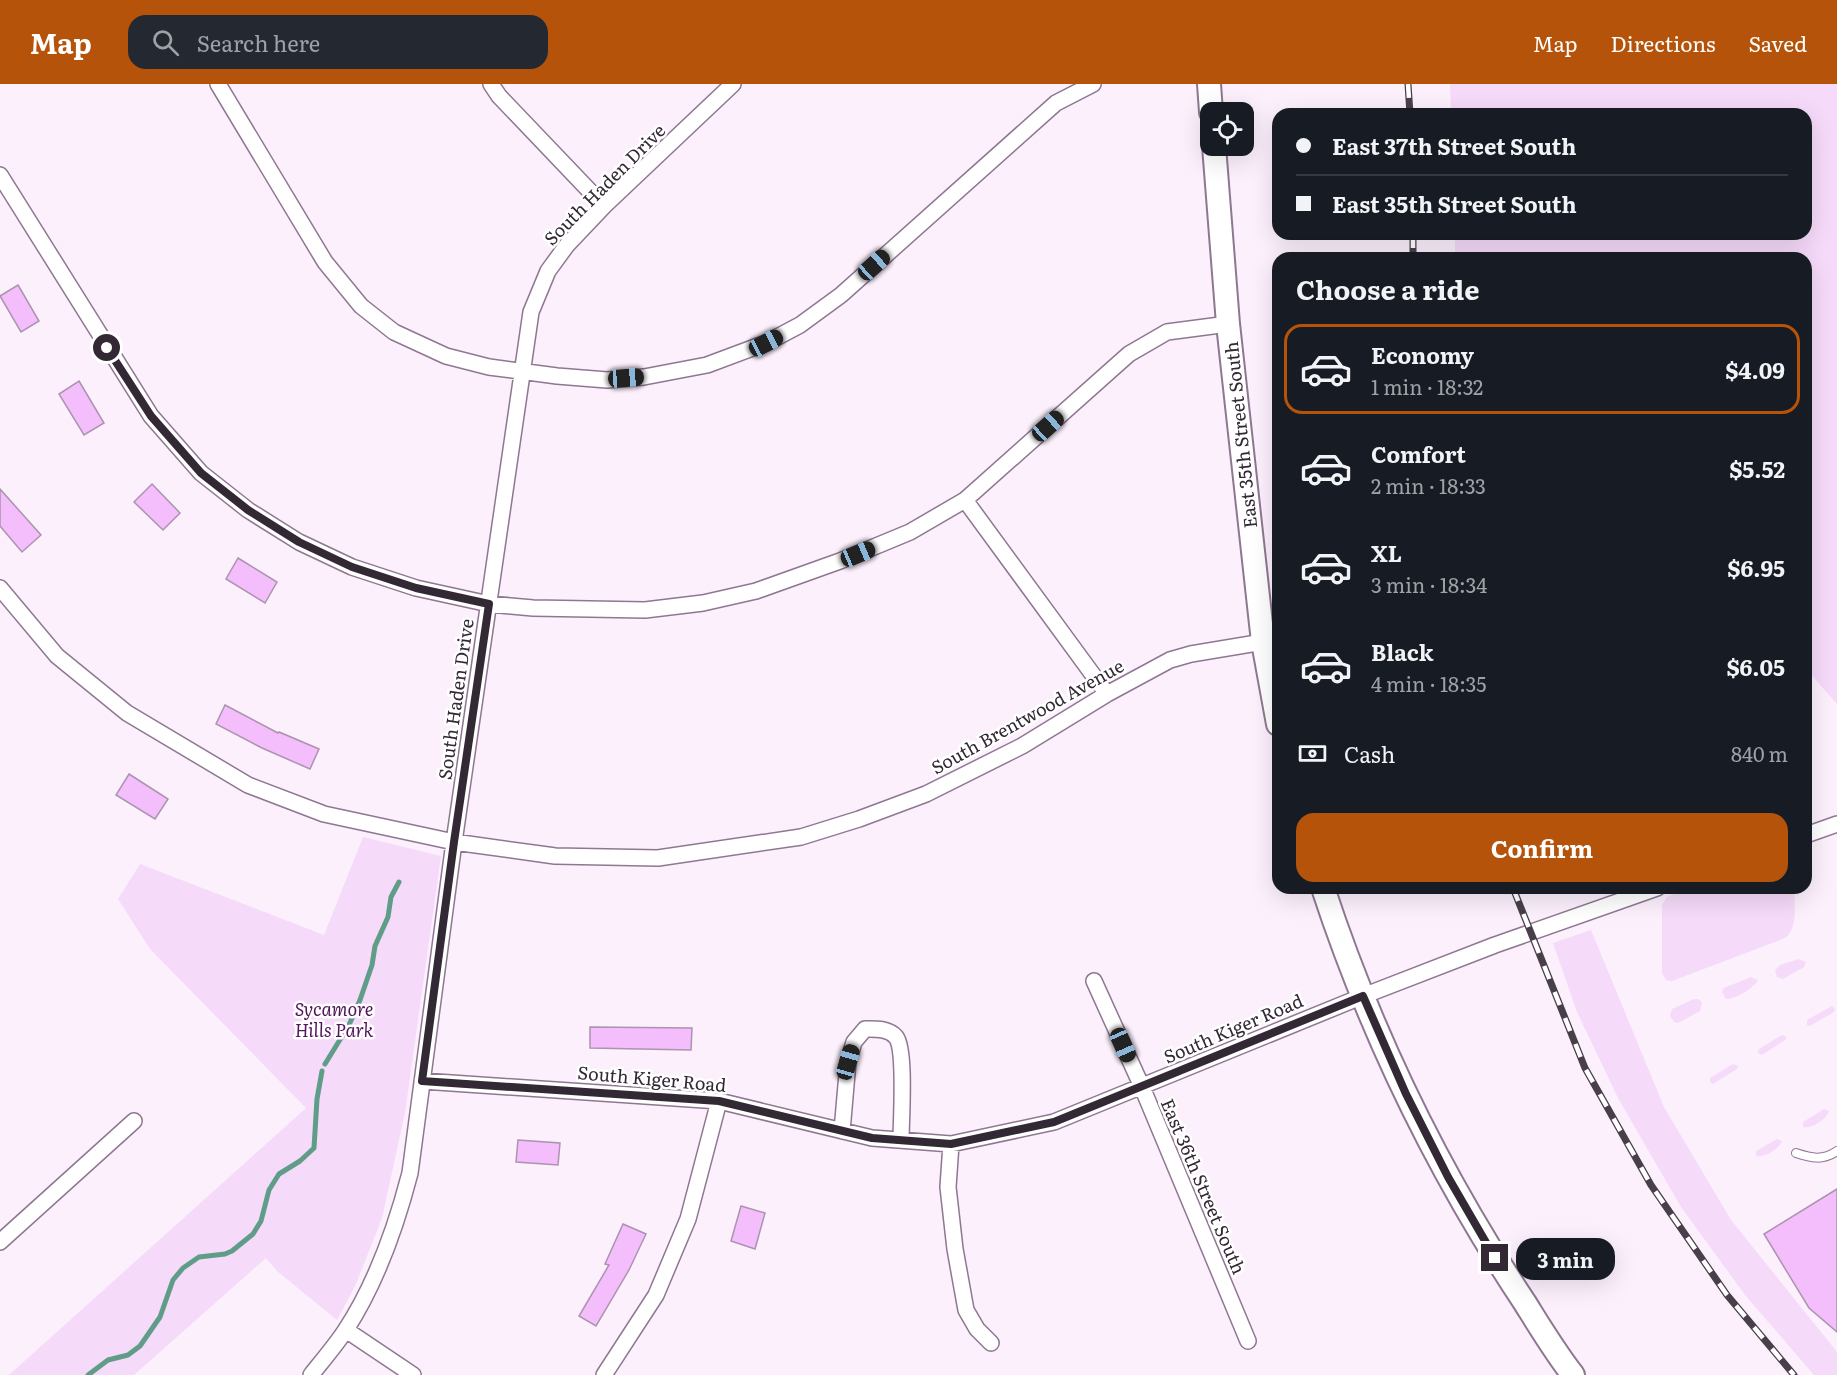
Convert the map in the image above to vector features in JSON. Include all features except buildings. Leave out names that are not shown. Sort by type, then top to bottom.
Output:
[{"type":"main road","points":[[1209,84],[1210,102]]},
{"type":"main road","name":"East 35th Street South","points":[[1215,156],[1228,324],[1263,642],[1272,691]]},
{"type":"main road","points":[[1325,894],[1363,996],[1406,1094],[1448,1177],[1495,1258],[1573,1375]]},
{"type":"street","points":[[218,84],[326,262],[361,306],[394,332],[446,356],[489,367],[607,380],[644,377],[707,365],[766,343],[800,325],[841,295],[1056,103],[1093,84]]},
{"type":"street","points":[[490,84],[604,206]]},
{"type":"street","name":"South Haden Drive","points":[[311,1375],[346,1330],[376,1273],[401,1207],[410,1173],[454,842],[531,312],[548,271],[567,244],[733,84]]},
{"type":"street","points":[[0,175],[151,416],[201,473],[248,510],[299,542],[352,567],[416,588],[489,604],[533,608],[645,610],[756,591],[840,561],[910,532],[965,500],[1129,354],[1167,332],[1228,324]]},
{"type":"street","points":[[965,500],[1107,694]]},
{"type":"street","name":"South Brentwood Avenue","points":[[0,588],[57,656],[127,713],[248,785],[324,814],[454,842],[555,856],[658,858],[801,837],[859,819],[926,794],[1022,746],[1107,694],[1170,660],[1191,654],[1263,642]]},
{"type":"street","points":[[1812,834],[1837,824]]},
{"type":"street","name":"South Kiger Road","points":[[422,1081],[719,1101],[872,1138],[951,1144],[1054,1122],[1363,996],[1495,945],[1640,894]]},
{"type":"street","name":"East 36th Street South","points":[[1095,981],[1248,1341]]},
{"type":"street","points":[[842,1131],[848,1062],[854,1042],[865,1029],[881,1029],[895,1037],[901,1051],[901,1140]]},
{"type":"street","points":[[604,1375],[656,1295],[688,1219],[719,1101]]},
{"type":"street","points":[[0,1242],[134,1121]]},
{"type":"street","points":[[951,1144],[948,1187],[955,1249],[966,1310],[977,1329],[991,1343]]},
{"type":"street","points":[[346,1330],[413,1375]]},
{"type":"lane","points":[[1796,1153],[1810,1158],[1823,1158],[1837,1151]]},
{"type":"green space","points":[[1450,84],[1837,84],[1837,704],[1812,676],[1812,252],[1455,252],[1455,240],[1812,240],[1812,108],[1451,108]]},
{"type":"green space","name":"Sycamore Hills Park","points":[[363,837],[441,856],[405,1113],[382,1218],[356,1284],[337,1320],[277,1271],[266,1258],[134,1375],[9,1375],[306,1108],[150,949],[118,899],[140,864],[324,935]]},
{"type":"green space","points":[[1674,894],[1794,894],[1794,922],[1785,938],[1672,981],[1666,980],[1662,973],[1662,905],[1667,897]]},
{"type":"green space","points":[[1591,930],[1664,1107],[1731,1220],[1837,1352],[1837,1375],[1814,1375],[1745,1295],[1681,1207],[1618,1098],[1577,1012],[1553,943]]},
{"type":"green space","points":[[1799,959],[1806,962],[1804,967],[1783,979],[1777,977],[1775,970],[1780,965]]},
{"type":"green space","points":[[1751,977],[1758,980],[1752,987],[1739,995],[1726,999],[1722,992],[1724,988]]},
{"type":"green space","points":[[1694,999],[1702,1002],[1700,1011],[1678,1023],[1674,1022],[1670,1016],[1672,1009]]},
{"type":"green space","points":[[1832,1006],[1835,1009],[1834,1012],[1810,1026],[1807,1025],[1807,1020]]},
{"type":"green space","points":[[1782,1035],[1787,1037],[1785,1040],[1762,1055],[1758,1053],[1759,1049]]},
{"type":"green space","points":[[1733,1064],[1738,1066],[1737,1069],[1713,1084],[1710,1082],[1710,1078]]},
{"type":"green space","points":[[1824,1109],[1829,1111],[1822,1121],[1810,1127],[1803,1127],[1803,1122]]},
{"type":"green space","points":[[1777,1139],[1782,1141],[1775,1150],[1763,1156],[1756,1156],[1756,1151]]},
{"type":"waterway","points":[[325,1064],[349,1025],[360,1000],[372,965],[375,946],[388,917],[391,897],[399,882]]},
{"type":"waterway","points":[[88,1375],[108,1360],[128,1355],[140,1346],[160,1317],[173,1280],[183,1268],[199,1257],[232,1251],[253,1234],[261,1221],[269,1190],[279,1174],[300,1161],[314,1148],[317,1099],[322,1071]]},
{"type":"railway","points":[[1408,84],[1410,108]]},
{"type":"railway","points":[[1413,240],[1413,252]]},
{"type":"railway","points":[[1515,894],[1585,1068],[1651,1185],[1727,1295],[1794,1375]]},
{"type":"route","points":[[107,348],[151,416],[201,473],[248,510],[299,542],[352,567],[416,588],[489,604],[422,1081],[719,1101],[872,1138],[951,1144],[1054,1122],[1363,996],[1406,1094],[1448,1177],[1495,1258]]}]
